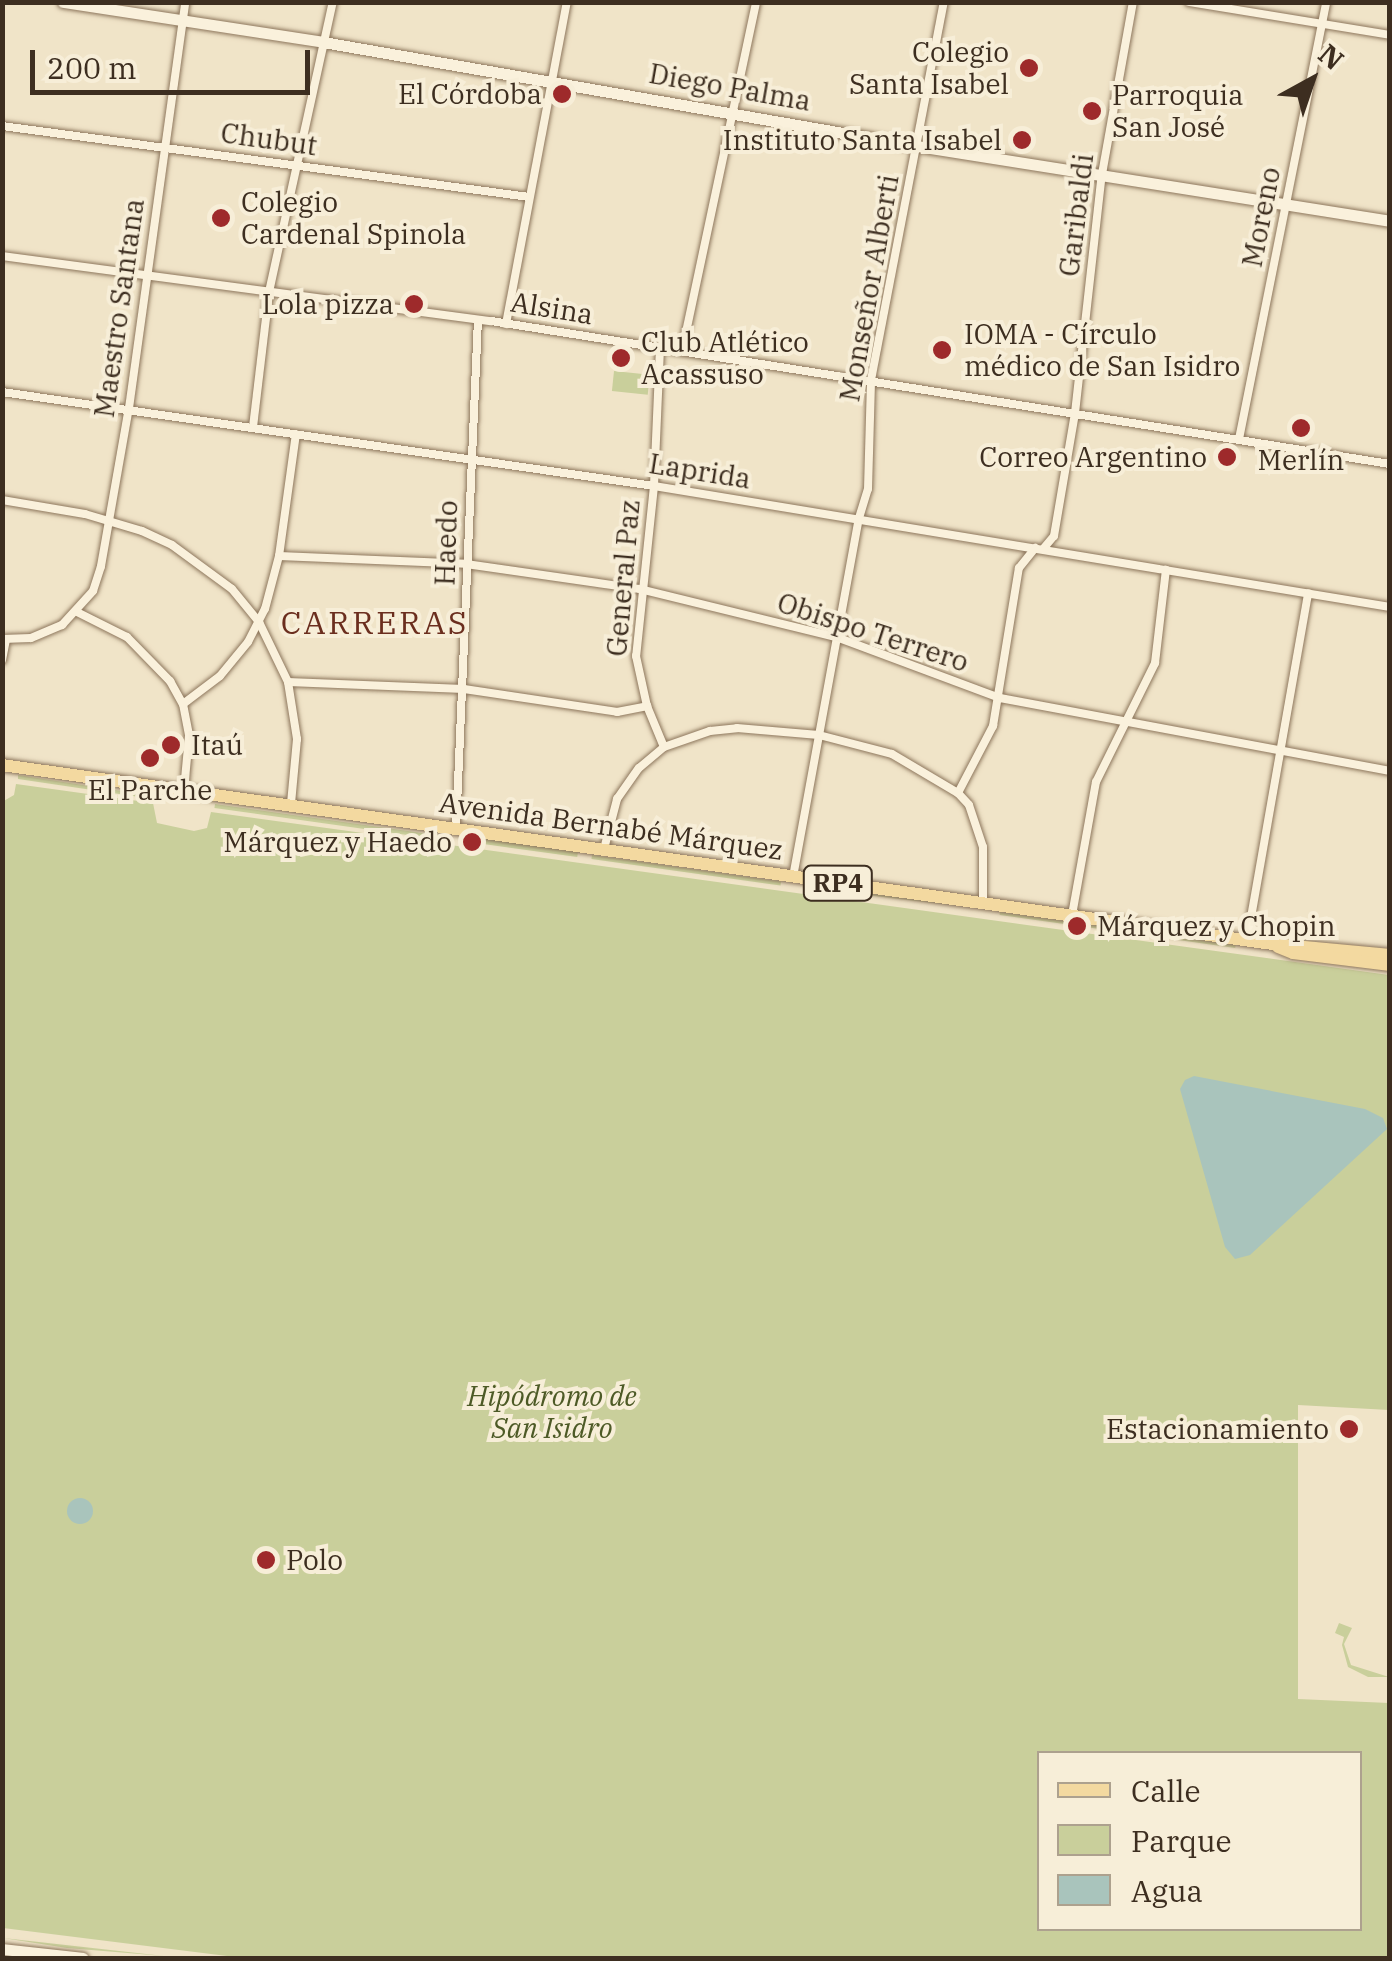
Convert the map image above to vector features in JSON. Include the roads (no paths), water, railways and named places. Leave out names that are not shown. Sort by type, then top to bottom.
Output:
[{"type":"main road","name":"Avenida Bernabé Márquez","points":[[2,765],[1272,944],[1390,955]]},
{"type":"main road","name":"Avenida Bernabé Márquez","points":[[1272,944],[1293,953],[1390,965]]},
{"type":"street","name":"Diego Palma","points":[[62,2],[323,42],[917,146],[1390,221]]},
{"type":"street","name":"Maestro Santana","points":[[77,612],[93,590],[129,408],[144,276],[185,2]]},
{"type":"street","points":[[253,427],[269,292],[333,2]]},
{"type":"street","points":[[506,324],[567,2]]},
{"type":"street","points":[[682,351],[756,2]]},
{"type":"street","name":"Monseñor Alberti","points":[[793,877],[858,518],[868,489],[871,380],[944,2]]},
{"type":"street","name":"Garibaldi","points":[[958,794],[986,745],[1000,698],[1019,568],[1054,536],[1075,413],[1102,174],[1133,2]]},
{"type":"street","points":[[1189,2],[1390,35]]},
{"type":"street","name":"Moreno","points":[[1240,439],[1326,2]]},
{"type":"street","name":"Chubut","points":[[2,126],[529,197]]},
{"type":"street","name":"Alsina","points":[[2,256],[506,324],[1390,464]]},
{"type":"street","name":"Haedo","points":[[456,829],[478,320]]},
{"type":"street","name":"General Paz","points":[[660,348],[654,486],[640,589],[636,656],[647,706],[664,747]]},
{"type":"street","name":"Laprida","points":[[2,392],[654,486],[1390,607]]},
{"type":"street","points":[[183,704],[220,676],[258,622],[279,556],[296,434]]},
{"type":"street","points":[[2,500],[109,520],[172,545],[232,590],[258,622],[288,682],[297,739],[292,804]]},
{"type":"street","name":"Obispo Terrero","points":[[279,556],[466,564],[640,589],[836,637],[1000,698],[1390,771]]},
{"type":"street","points":[[1072,915],[1090,804],[1104,760],[1156,663],[1166,570]]},
{"type":"street","points":[[1246,940],[1308,592]]},
{"type":"street","points":[[2,660],[4,639],[48,632],[77,612],[127,637],[170,681],[183,704],[190,736],[184,790]]},
{"type":"street","points":[[288,682],[464,689],[618,712],[647,706]]},
{"type":"street","points":[[604,850],[617,798],[639,768],[664,747],[710,731],[737,728],[819,735],[892,754],[958,794],[969,805],[983,847],[983,903]]},
{"type":"street","points":[[2,1949],[83,1958]]},
{"type":"water","points":[[1194,1076],[1365,1109],[1383,1118],[1387,1129],[1250,1255],[1235,1259],[1225,1247],[1180,1089],[1185,1080]]},
{"type":"water","points":[[80,1498],[89,1502],[93,1511],[89,1520],[80,1524],[71,1520],[67,1511],[71,1502]]},
{"type":"place","name":"Colegio Santa Isabel","points":[[1029,68]]},
{"type":"place","name":"El Córdoba","points":[[562,94]]},
{"type":"place","name":"Parroquia San José","points":[[1092,111]]},
{"type":"place","name":"Instituto Santa Isabel","points":[[1022,140]]},
{"type":"place","name":"Colegio Cardenal Spinola","points":[[221,218]]},
{"type":"place","name":"Lola pizza","points":[[414,304]]},
{"type":"place","name":"IOMA - Círculo médico de San Isidro","points":[[942,350]]},
{"type":"place","name":"Club Atlético Acassuso","points":[[621,358]]},
{"type":"place","name":"Merlín","points":[[1301,428]]},
{"type":"place","name":"Correo Argentino","points":[[1227,457]]},
{"type":"place","name":"Itaú","points":[[171,745]]},
{"type":"place","name":"El Parche","points":[[150,758]]},
{"type":"place","name":"Márquez y Haedo","points":[[472,842]]},
{"type":"place","name":"Márquez y Chopin","points":[[1077,926]]},
{"type":"place","name":"Estacionamiento","points":[[1349,1429]]},
{"type":"place","name":"Polo","points":[[266,1560]]},
{"type":"district","name":"CARRERAS","points":[[375,622]]},
{"type":"park label","name":"Hipódromo de San Isidro","points":[[552,1412]]}]
